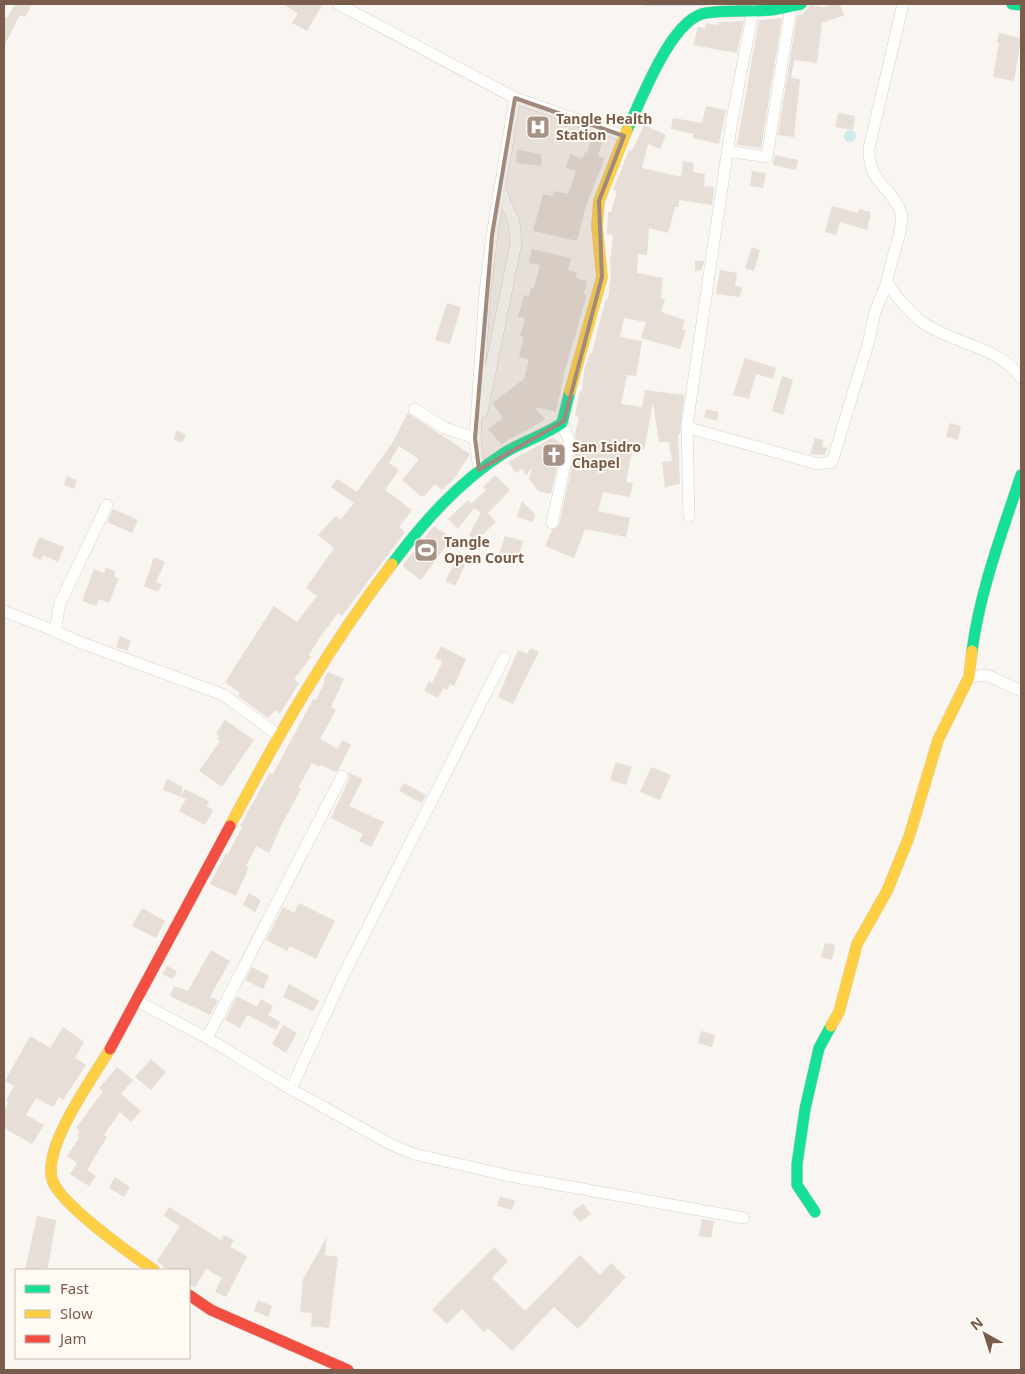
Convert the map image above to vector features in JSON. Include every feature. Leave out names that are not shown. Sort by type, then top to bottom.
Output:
[{"type":"street","points":[[338,4],[515,98],[624,136]]},
{"type":"street","points":[[688,425],[692,429],[804,460],[825,464],[832,462],[902,225],[901,213],[873,173],[869,162],[869,148],[903,4]]},
{"type":"street","points":[[1012,4],[1021,5]]},
{"type":"street","points":[[552,523],[570,442],[562,424],[602,277],[597,226],[599,201],[624,136],[657,67],[679,30],[687,22],[704,13],[753,11],[796,5],[767,157],[727,151]]},
{"type":"street","points":[[689,516],[688,425],[727,151],[753,11]]},
{"type":"street","points":[[479,470],[475,438],[485,292],[499,187],[515,98]]},
{"type":"street","points":[[475,438],[488,388],[516,243],[514,222],[499,187]]},
{"type":"street","points":[[886,282],[894,294],[925,324],[989,353],[1017,372],[1021,378]]},
{"type":"street","points":[[414,409],[446,428],[475,438]]},
{"type":"street","points":[[153,1269],[112,1240],[59,1194],[52,1179],[51,1168],[51,1158],[58,1136],[137,1001],[279,736],[339,638],[374,587],[433,510],[479,470],[545,430],[562,424]]},
{"type":"street","points":[[815,1212],[805,1200],[797,1185],[797,1164],[805,1110],[819,1048],[839,1012],[857,944],[887,891],[909,838],[938,740],[969,677],[976,622],[984,590],[1021,475]]},
{"type":"street","points":[[55,630],[60,603],[108,505]]},
{"type":"street","points":[[4,611],[55,630],[79,642],[224,695],[279,736]]},
{"type":"street","points":[[291,1089],[342,978],[504,658]]},
{"type":"street","points":[[969,677],[987,675],[1021,691]]},
{"type":"street","points":[[206,1038],[342,776]]},
{"type":"street","points":[[137,1001],[206,1038],[291,1089],[392,1145],[414,1154],[510,1176],[744,1218]]},
{"type":"street","points":[[190,1295],[211,1310],[328,1363],[348,1370]]},
{"type":"highlighted area","points":[[515,98],[624,136],[599,201],[602,277],[564,421],[479,470],[475,438],[492,235]]},
{"type":"water","points":[[848,130],[852,130],[856,136],[852,142],[848,142],[844,138],[844,134]]},
{"type":"building","points":[[15,4],[32,4],[25,17],[20,15],[4,47],[4,16],[7,18]]},
{"type":"building","points":[[282,4],[323,4],[307,31],[292,23],[298,13]]},
{"type":"building","points":[[840,4],[844,15],[822,23],[817,63],[794,60],[791,78],[800,79],[794,137],[778,135],[797,15],[802,15],[810,5],[823,7]]},
{"type":"building","points":[[782,18],[761,148],[737,145],[759,20]]},
{"type":"building","points":[[744,21],[737,53],[693,45],[698,27],[705,28],[706,23],[718,25],[719,22]]},
{"type":"building","points":[[999,33],[1021,38],[1014,81],[993,77]]},
{"type":"building","points":[[706,106],[726,110],[719,144],[693,138],[694,134],[671,129],[673,118],[702,123]]},
{"type":"building","points":[[838,113],[855,116],[853,130],[835,127]]},
{"type":"building","name":"Tangle Health Station","points":[[538,116],[549,118],[547,136],[527,134],[529,119],[537,120]]},
{"type":"building","points":[[644,125],[666,135],[660,149],[648,144],[642,168],[681,177],[683,161],[694,163],[693,172],[705,174],[704,186],[714,187],[712,205],[679,200],[679,207],[675,207],[668,233],[649,228],[647,255],[638,254],[637,273],[663,278],[661,298],[665,299],[661,312],[685,320],[682,329],[686,330],[680,349],[641,338],[646,322],[624,318],[620,337],[642,341],[636,376],[627,375],[621,404],[642,407],[645,390],[684,395],[680,434],[678,434],[680,484],[665,487],[662,462],[672,461],[669,442],[659,442],[653,403],[644,450],[633,448],[626,482],[633,483],[630,497],[603,492],[598,511],[630,518],[626,537],[585,529],[574,558],[545,546],[552,530],[559,525],[577,444],[575,435],[579,417],[575,416],[580,390],[582,391],[584,371],[590,353],[592,353],[605,301],[608,298],[613,235],[607,234],[608,212],[611,212],[617,191],[613,190],[629,150],[632,151]]},
{"type":"building","points":[[593,133],[604,137],[598,156],[605,158],[586,206],[577,241],[533,231],[543,194],[552,196],[554,191],[568,194],[576,171],[566,168],[570,154],[582,159],[585,152],[587,153]]},
{"type":"building","points":[[517,150],[542,154],[541,166],[516,163]]},
{"type":"building","points":[[775,155],[798,160],[796,170],[773,165]]},
{"type":"building","points":[[752,171],[766,173],[763,188],[750,186]]},
{"type":"building","points":[[832,206],[858,213],[859,209],[871,212],[867,230],[840,222],[836,235],[825,232]]},
{"type":"building","points":[[752,247],[760,250],[754,271],[745,268]]},
{"type":"building","points":[[532,249],[571,258],[568,270],[577,273],[576,278],[587,281],[584,294],[587,295],[565,370],[556,412],[535,407],[545,420],[501,444],[488,429],[503,418],[492,403],[524,379],[529,359],[519,357],[524,337],[520,336],[525,318],[518,317],[524,295],[529,296],[531,288],[534,288],[540,265],[529,263]]},
{"type":"building","points":[[695,261],[704,261],[702,270],[695,271]]},
{"type":"building","points":[[720,270],[737,273],[735,286],[742,287],[740,297],[716,294]]},
{"type":"building","points":[[447,303],[461,307],[450,344],[435,340]]},
{"type":"building","points":[[745,358],[776,368],[773,379],[756,374],[749,399],[733,395]]},
{"type":"building","points":[[782,376],[793,380],[783,415],[772,411]]},
{"type":"building","points":[[706,409],[719,412],[717,421],[704,417]]},
{"type":"building","points":[[408,413],[470,454],[453,480],[442,490],[435,484],[424,496],[420,496],[402,480],[419,459],[399,446],[389,463],[399,470],[385,490],[412,510],[399,527],[405,532],[342,616],[338,613],[320,637],[309,655],[311,657],[294,679],[299,683],[280,714],[275,710],[268,718],[238,696],[240,693],[225,682],[274,606],[297,622],[317,596],[306,588],[334,548],[318,535],[336,516],[340,520],[354,503],[331,487],[337,479],[357,492],[391,445]]},
{"type":"building","points":[[950,423],[961,426],[958,440],[946,437]]},
{"type":"building","points":[[177,430],[186,435],[182,443],[173,439]]},
{"type":"building","points":[[552,438],[562,443],[551,494],[538,491],[529,479],[532,468],[526,475],[522,469],[516,473],[508,462]]},
{"type":"building","points":[[815,438],[823,440],[822,447],[827,448],[825,455],[810,454]]},
{"type":"building","points":[[495,475],[510,490],[488,513],[496,522],[475,542],[469,535],[481,513],[474,508],[458,529],[448,519],[468,500],[471,504],[486,490],[483,487]]},
{"type":"building","points":[[67,476],[77,480],[74,489],[64,485]]},
{"type":"building","points":[[522,501],[535,514],[533,522],[517,517]]},
{"type":"building","points":[[113,509],[138,520],[132,533],[107,522]]},
{"type":"building","name":"Tangle Open Court","points":[[434,526],[452,538],[421,580],[402,566]]},
{"type":"building","points":[[505,536],[523,541],[518,559],[499,554]]},
{"type":"building","points":[[39,537],[64,547],[58,562],[43,555],[41,560],[32,556]]},
{"type":"building","points":[[154,557],[165,562],[156,582],[162,584],[158,592],[144,586]]},
{"type":"building","points":[[456,560],[465,565],[455,586],[445,581]]},
{"type":"building","points":[[106,568],[116,571],[114,577],[119,578],[109,603],[99,599],[96,606],[82,601],[94,569],[104,573]]},
{"type":"building","points":[[120,636],[131,641],[127,651],[116,647]]},
{"type":"building","points":[[441,646],[466,659],[454,686],[450,684],[447,690],[443,688],[438,698],[424,691],[429,681],[432,683],[441,665],[442,661],[435,658]]},
{"type":"building","points":[[531,648],[539,652],[513,704],[498,697],[518,650],[527,654]]},
{"type":"building","points":[[328,672],[344,679],[331,707],[336,710],[320,739],[338,749],[342,740],[351,745],[338,770],[336,772],[312,763],[298,788],[301,789],[269,853],[256,846],[246,866],[249,867],[236,896],[210,884],[226,853],[228,854],[242,827],[240,826],[270,772],[273,774],[313,699],[316,700]]},
{"type":"building","points":[[225,720],[254,740],[222,787],[199,771],[220,741],[217,739],[219,736],[216,733]]},
{"type":"building","points":[[616,762],[632,767],[626,785],[610,780]]},
{"type":"building","points":[[651,767],[671,775],[660,800],[640,792]]},
{"type":"building","points":[[348,772],[363,779],[349,806],[384,822],[371,847],[359,841],[363,834],[331,818],[349,779]]},
{"type":"building","points":[[167,779],[183,787],[180,796],[185,789],[209,801],[206,806],[213,810],[205,825],[179,811],[186,799],[163,790]]},
{"type":"building","points":[[404,783],[426,795],[422,803],[399,791]]},
{"type":"building","points":[[249,893],[261,900],[255,912],[243,905]]},
{"type":"building","points":[[299,903],[335,921],[316,959],[290,946],[287,951],[266,940],[283,907],[294,913]]},
{"type":"building","points":[[142,908],[165,921],[156,938],[132,926]]},
{"type":"building","points":[[825,943],[835,945],[832,960],[821,957]]},
{"type":"building","points":[[211,950],[230,961],[210,997],[218,1000],[210,1015],[170,996],[174,986],[188,991]]},
{"type":"building","points":[[167,966],[177,971],[173,979],[162,974]]},
{"type":"building","points":[[252,967],[269,976],[263,989],[245,980]]},
{"type":"building","points":[[289,984],[319,1001],[313,1011],[283,997]]},
{"type":"building","points":[[237,996],[257,1007],[261,999],[273,1006],[268,1015],[280,1022],[276,1030],[247,1015],[240,1028],[225,1020]]},
{"type":"building","points":[[283,1025],[297,1033],[286,1053],[272,1044]]},
{"type":"building","points":[[63,1027],[84,1042],[75,1058],[86,1065],[63,1100],[59,1097],[53,1107],[36,1098],[26,1115],[44,1125],[32,1144],[4,1128],[4,1111],[9,1102],[6,1101],[14,1086],[5,1081],[30,1036],[50,1048]]},
{"type":"building","points":[[701,1031],[715,1035],[712,1047],[698,1043]]},
{"type":"building","points":[[151,1059],[166,1072],[151,1090],[135,1077]]},
{"type":"building","points":[[117,1067],[133,1080],[121,1094],[141,1111],[131,1122],[120,1112],[104,1135],[107,1137],[87,1170],[96,1176],[89,1186],[70,1174],[77,1163],[67,1156],[79,1138],[77,1136],[80,1131],[76,1128],[103,1091],[99,1088]]},
{"type":"building","points":[[115,1177],[130,1187],[124,1197],[109,1188]]},
{"type":"building","points":[[500,1196],[515,1201],[512,1210],[497,1206]]},
{"type":"building","points":[[583,1204],[591,1214],[580,1222],[572,1212]]},
{"type":"building","points":[[169,1207],[221,1240],[224,1235],[234,1240],[230,1247],[247,1256],[226,1297],[215,1292],[222,1278],[206,1269],[195,1287],[190,1286],[190,1269],[166,1269],[157,1261],[180,1226],[164,1216]]},
{"type":"building","points":[[37,1216],[56,1220],[48,1268],[25,1269]]},
{"type":"building","points":[[702,1219],[714,1221],[711,1238],[699,1236]]},
{"type":"building","points":[[327,1237],[325,1255],[338,1257],[329,1328],[311,1326],[312,1313],[300,1312],[303,1279]]},
{"type":"building","points":[[494,1247],[508,1261],[492,1278],[525,1311],[580,1255],[600,1275],[611,1263],[626,1277],[578,1329],[554,1307],[512,1351],[488,1328],[484,1332],[462,1309],[447,1324],[432,1310]]},
{"type":"building","points":[[258,1300],[272,1306],[268,1317],[254,1311]]},
{"type":"waterway","points":[[644,4],[706,4]]},
{"type":"traffic: fast","points":[[627,130],[649,82],[669,45],[681,29],[693,18],[706,13],[771,10],[801,4]]},
{"type":"traffic: fast","points":[[1012,4],[1021,5]]},
{"type":"traffic: fast","points":[[392,564],[443,503],[472,477],[504,453],[562,423],[570,391]]},
{"type":"traffic: fast","points":[[972,651],[986,584],[1021,475]]},
{"type":"traffic: fast","points":[[815,1212],[797,1185],[797,1164],[805,1109],[819,1048],[831,1026]]},
{"type":"traffic: slow","points":[[570,391],[602,277],[597,226],[599,201],[627,130]]},
{"type":"traffic: slow","points":[[230,826],[305,692],[347,627],[392,564]]},
{"type":"traffic: slow","points":[[831,1026],[839,1012],[857,944],[887,891],[909,837],[938,740],[969,677],[972,651]]},
{"type":"traffic: slow","points":[[110,1049],[81,1095],[62,1131],[51,1165],[52,1179],[57,1189],[81,1214],[153,1269]]},
{"type":"traffic: jam","points":[[110,1049],[230,826]]},
{"type":"traffic: jam","points":[[190,1296],[211,1310],[348,1370]]},
{"type":"place","name":"Tangle Health Station","points":[[538,127]]},
{"type":"place","name":"San Isidro Chapel","points":[[554,455]]},
{"type":"place","name":"Tangle Open Court","points":[[426,550]]}]
